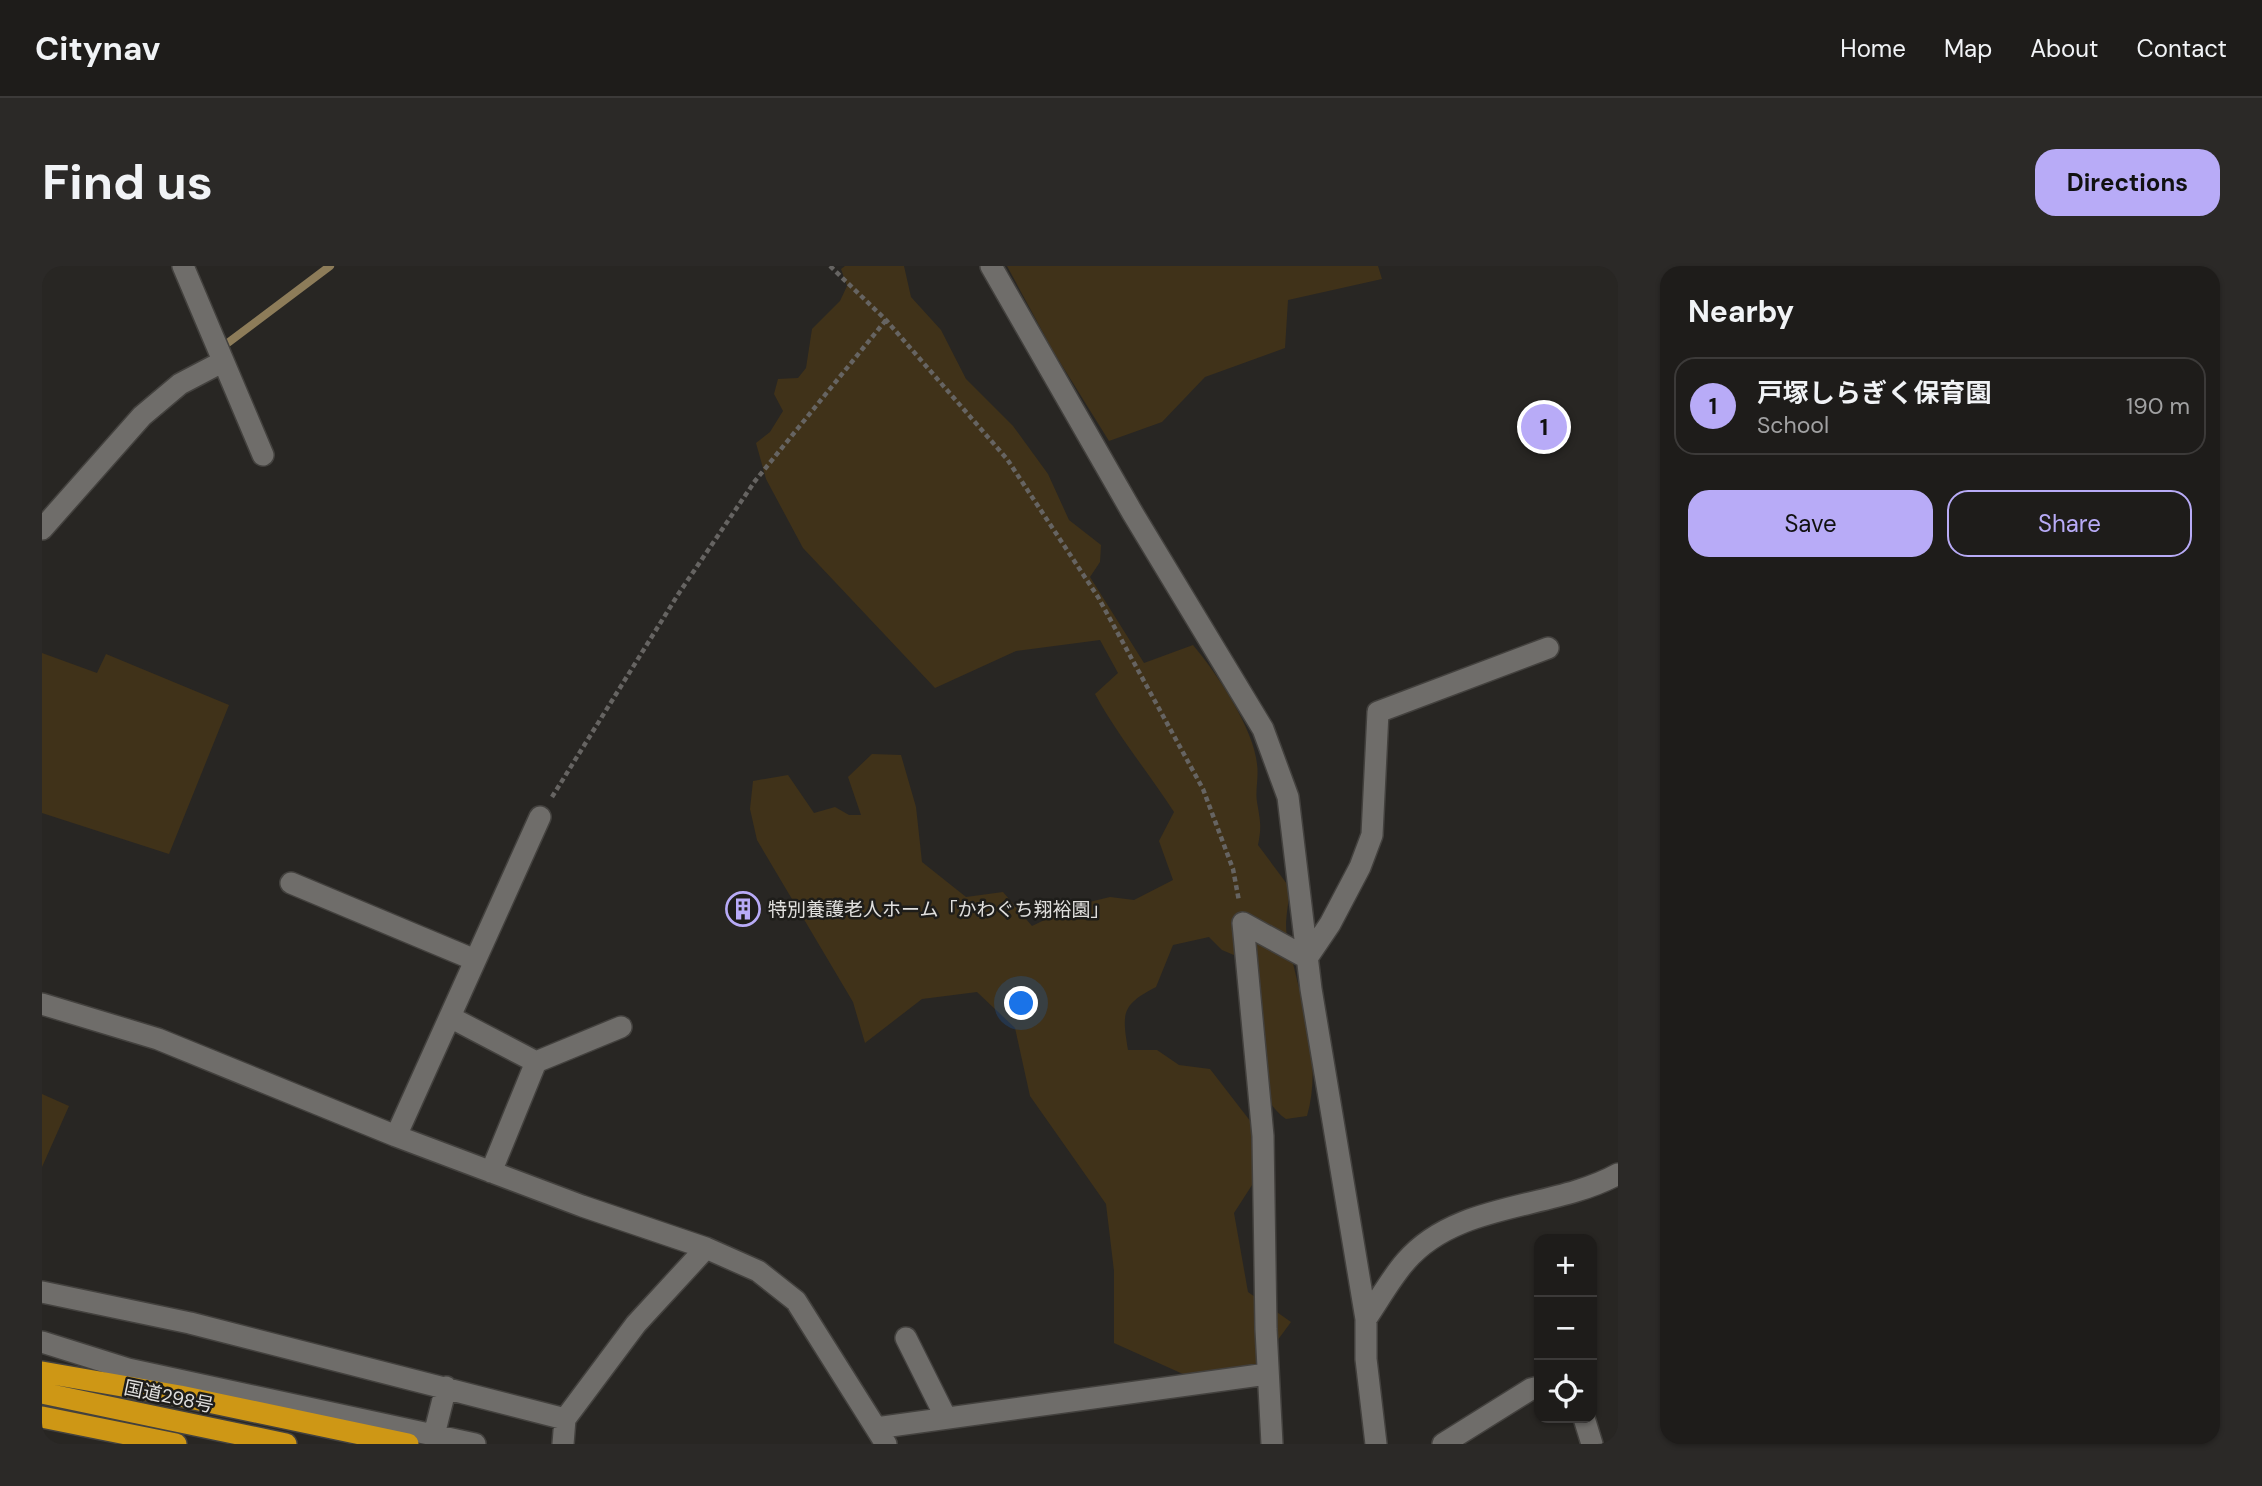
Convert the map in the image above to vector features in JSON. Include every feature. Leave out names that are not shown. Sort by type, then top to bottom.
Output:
[{"type":"highway","points":[[42,1372],[180,1396],[408,1444]]},
{"type":"highway","name":"国道298号","points":[[42,1393],[286,1444]]},
{"type":"highway","points":[[42,1417],[176,1444]]},
{"type":"street","points":[[183,266],[263,455]]},
{"type":"street","points":[[991,266],[1132,512],[1263,729],[1288,797],[1307,958],[1366,1319],[1366,1359],[1376,1444]]},
{"type":"street","points":[[42,529],[142,416],[180,384],[222,362]]},
{"type":"street","points":[[1307,958],[1330,924],[1360,867],[1371,835],[1378,712],[1548,648]]},
{"type":"street","points":[[397,1136],[540,817]]},
{"type":"street","points":[[291,883],[475,960]]},
{"type":"street","points":[[1243,923],[1307,958]]},
{"type":"street","points":[[1243,923],[1263,1136],[1267,1374],[1272,1444]]},
{"type":"street","points":[[42,1004],[158,1039],[397,1136],[706,1248],[758,1271],[796,1301],[881,1436],[946,1418],[1267,1374]]},
{"type":"street","points":[[450,1017],[536,1062]]},
{"type":"street","points":[[491,1172],[536,1062],[621,1027]]},
{"type":"street","points":[[1366,1319],[1406,1261],[1430,1240],[1480,1217],[1562,1195],[1618,1174]]},
{"type":"street","points":[[563,1444],[565,1419],[636,1324],[706,1248]]},
{"type":"street","points":[[42,1292],[190,1323],[565,1419]]},
{"type":"street","points":[[906,1338],[946,1418]]},
{"type":"street","points":[[42,1342],[128,1369],[475,1444]]},
{"type":"street","points":[[434,1435],[446,1387]]},
{"type":"street","points":[[1443,1444],[1534,1388]]},
{"type":"street","points":[[1586,1423],[1592,1444]]},
{"type":"path","points":[[830,266],[886,320],[1007,459],[1098,597],[1203,789],[1233,869],[1243,923]]},
{"type":"path","points":[[540,817],[679,593],[755,481],[886,320]]},
{"type":"shaded area","points":[[845,266],[904,266],[911,297],[941,330],[966,379],[1013,426],[1048,474],[1069,520],[1101,545],[1100,562],[1090,577],[1144,663],[1193,645],[1223,685],[1249,734],[1257,769],[1260,819],[1258,845],[1290,888],[1286,931],[1308,1026],[1313,1071],[1307,1116],[1286,1119],[1273,1106],[1264,1090],[1254,1053],[1244,994],[1237,977],[1241,958],[1222,950],[1209,937],[1173,945],[1156,987],[1130,1005],[1125,1027],[1128,1050],[1157,1050],[1179,1065],[1210,1069],[1251,1122],[1263,1168],[1234,1213],[1248,1292],[1291,1322],[1255,1371],[1203,1383],[1114,1343],[1114,1271],[1106,1204],[1030,1096],[1015,1028],[977,992],[922,999],[865,1043],[853,1002],[757,840],[750,809],[753,781],[788,775],[814,813],[835,807],[849,815],[861,815],[848,777],[872,754],[901,755],[916,807],[922,862],[966,897],[1003,892],[1032,926],[1073,906],[1110,897],[1134,900],[1173,880],[1159,841],[1174,812],[1113,725],[1095,694],[1118,673],[1100,640],[1016,651],[935,688],[803,548],[766,479],[756,443],[770,432],[783,411],[774,394],[778,379],[798,378],[806,368],[812,329],[840,301],[847,286],[841,269]]},
{"type":"shaded area","points":[[1007,266],[1378,266],[1382,279],[1288,300],[1285,348],[1205,377],[1162,422],[1109,441],[1053,351]]},
{"type":"shaded area","points":[[42,653],[97,673],[106,654],[229,705],[169,854],[42,813]]},
{"type":"shaded area","points":[[42,1094],[69,1106],[42,1167]]},
{"type":"waterway","points":[[225,345],[330,266]]},
{"type":"place","name":"戸塚しらぎく保育園","points":[[1544,427]]},
{"type":"place","name":"特別養護老人ホーム「かわぐち翔裕園」","points":[[743,909]]}]
